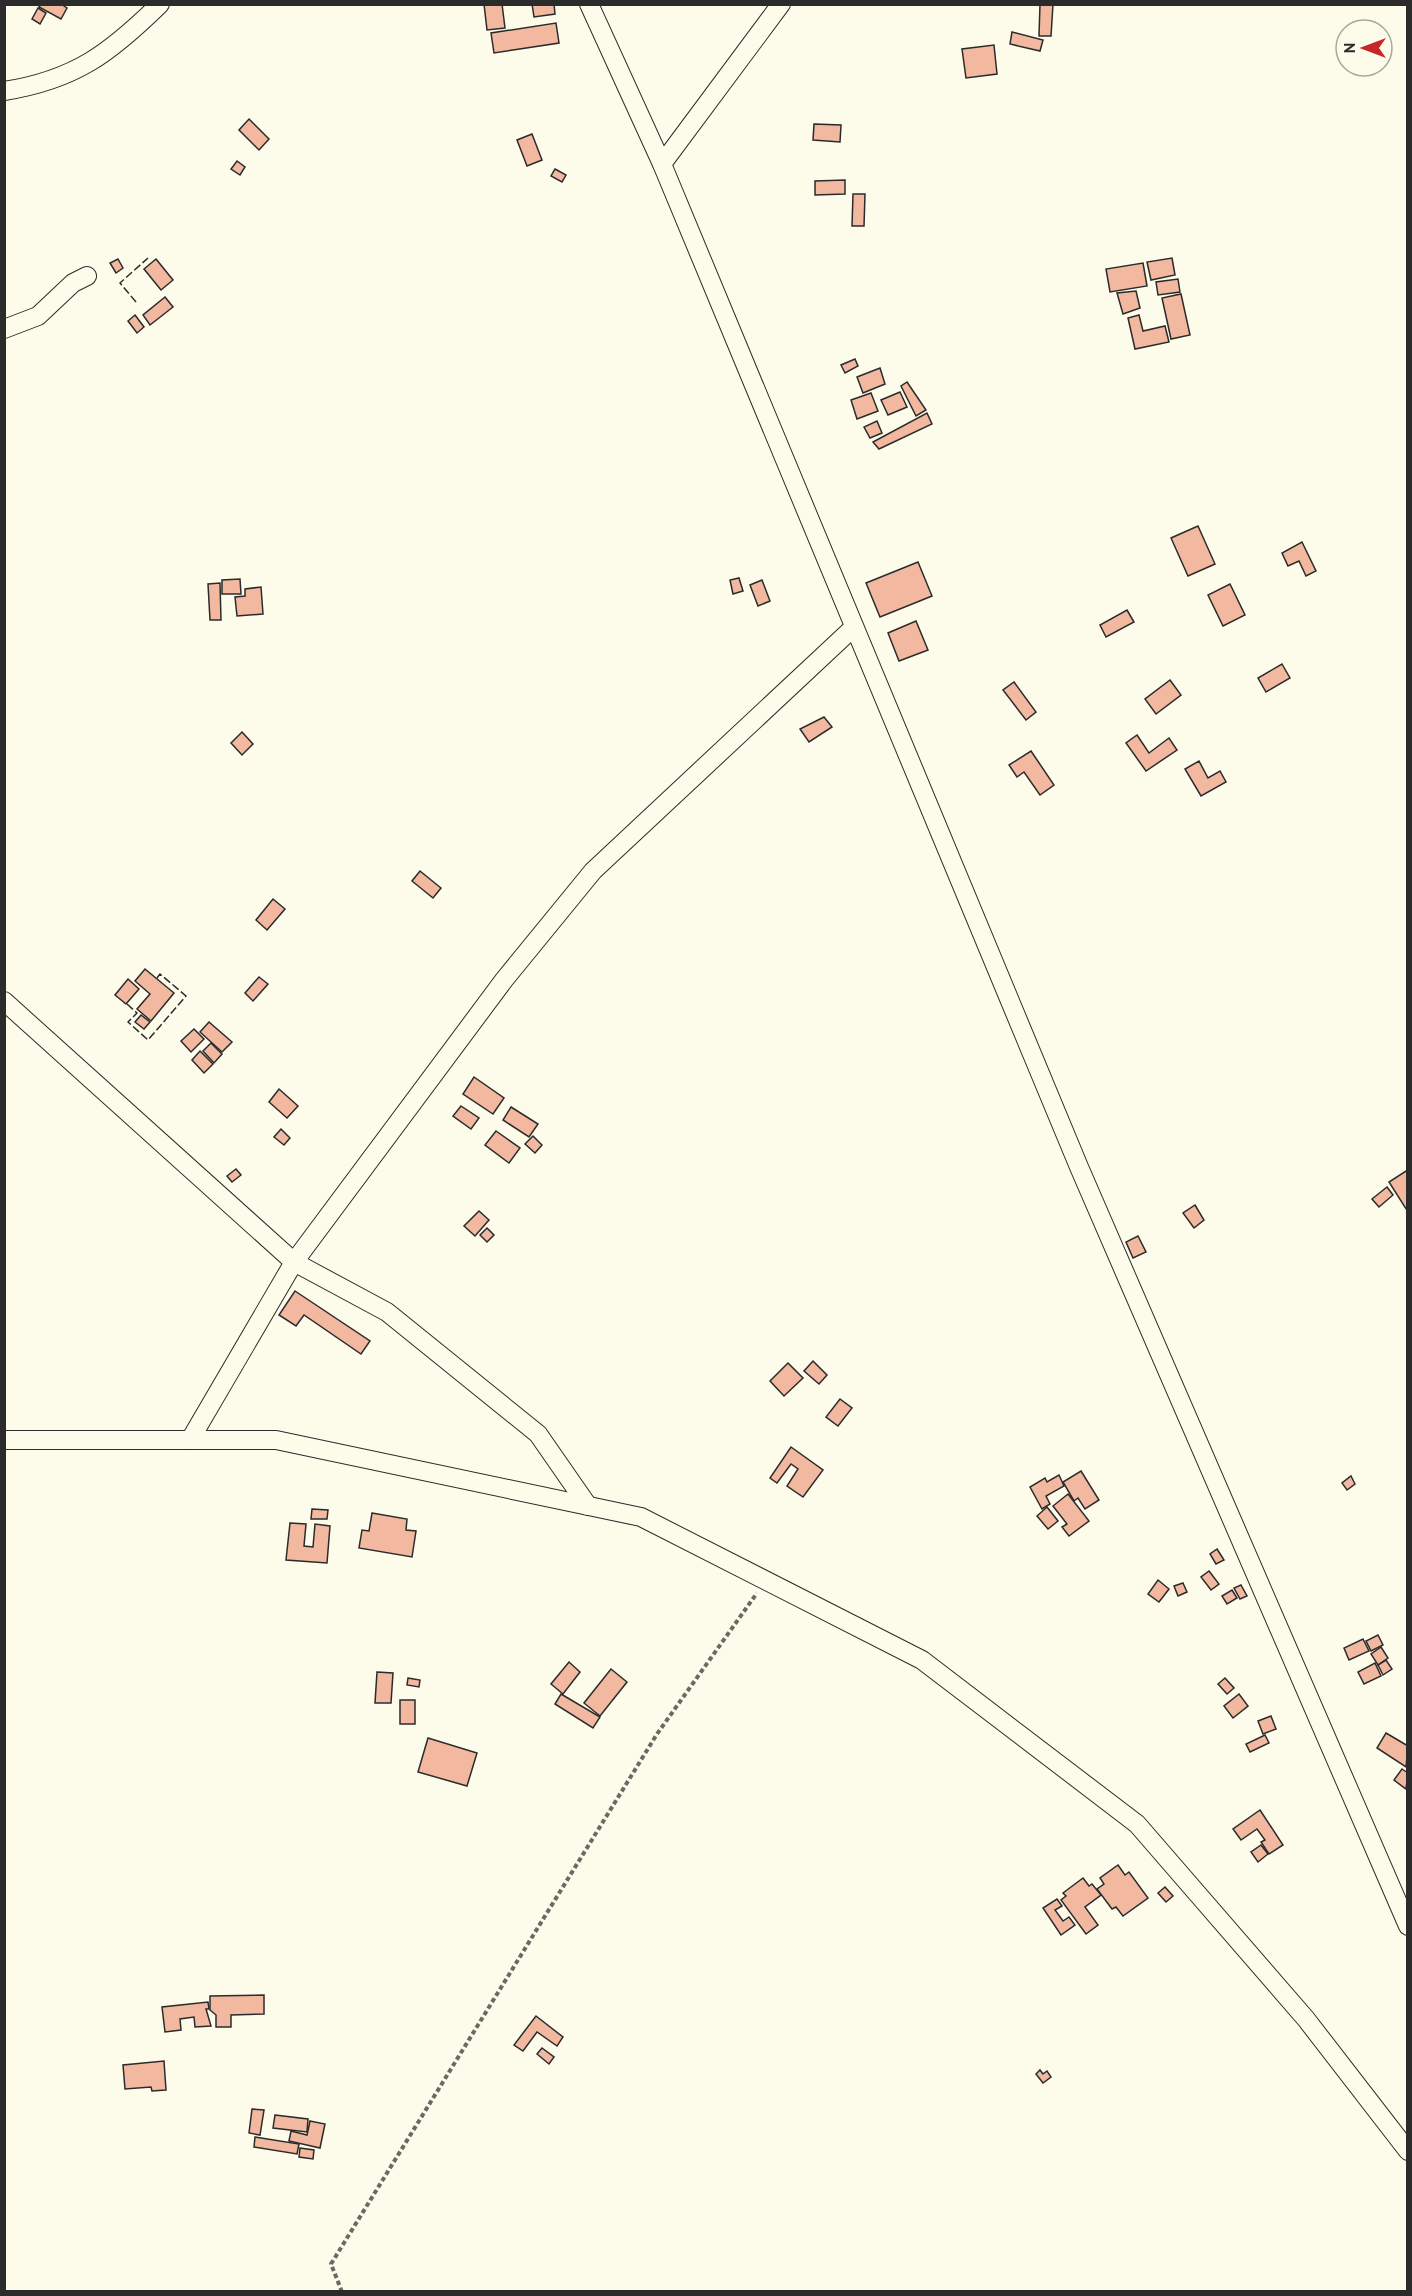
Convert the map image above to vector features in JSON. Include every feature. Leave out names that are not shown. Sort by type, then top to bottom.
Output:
[{"type":"street","points":[[4,91],[36,86],[67,75],[113,48],[160,4]]},
{"type":"street","points":[[590,4],[662,164],[1079,1167],[1407,1926]]},
{"type":"street","points":[[662,164],[781,4]]},
{"type":"street","points":[[4,329],[38,316],[73,283],[87,276]]},
{"type":"street","points":[[190,1440],[294,1262],[504,980],[593,870],[854,627]]},
{"type":"street","points":[[4,1001],[294,1262],[387,1312],[538,1434],[588,1506]]},
{"type":"street","points":[[4,1440],[276,1440],[641,1517],[766,1580],[922,1660],[1137,1824],[1306,2019],[1407,2151]]},
{"type":"path","points":[[342,2292],[331,2264],[657,1734],[766,1580]]},
{"type":"building","points":[[41,4],[61,4],[67,8],[61,19],[39,7]]},
{"type":"building","points":[[484,4],[502,4],[505,28],[487,30]]},
{"type":"building","points":[[532,4],[554,4],[555,14],[534,17]]},
{"type":"building","points":[[1040,4],[1053,4],[1051,36],[1039,36]]},
{"type":"building","points":[[38,8],[46,13],[40,24],[32,19]]},
{"type":"building","points":[[556,23],[559,43],[494,53],[491,33]]},
{"type":"building","points":[[1012,32],[1043,40],[1040,51],[1010,44]]},
{"type":"building","points":[[994,45],[997,74],[966,78],[962,49]]},
{"type":"building","points":[[249,119],[269,139],[259,150],[239,130]]},
{"type":"building","points":[[814,124],[841,125],[840,142],[813,140]]},
{"type":"building","points":[[532,134],[542,160],[527,166],[517,140]]},
{"type":"building","points":[[237,161],[245,167],[240,175],[231,169]]},
{"type":"building","points":[[555,169],[566,175],[562,182],[551,176]]},
{"type":"building","points":[[845,180],[845,194],[815,195],[815,181]]},
{"type":"building","points":[[853,194],[865,194],[864,226],[852,226]]},
{"type":"building","points":[[1172,258],[1175,275],[1151,280],[1147,262]]},
{"type":"building","points":[[118,259],[123,268],[116,273],[110,263]]},
{"type":"building","points":[[156,259],[173,280],[161,290],[144,269]]},
{"type":"building","points":[[1143,263],[1147,286],[1110,292],[1106,269]]},
{"type":"building","points":[[1178,279],[1180,292],[1158,295],[1156,282]]},
{"type":"building","points":[[1136,291],[1140,308],[1123,314],[1117,293]]},
{"type":"building","points":[[1181,294],[1190,335],[1171,339],[1162,298]]},
{"type":"building","points":[[165,297],[173,307],[150,325],[143,315]]},
{"type":"building","points":[[135,315],[144,327],[137,333],[128,321]]},
{"type":"building","points":[[1139,315],[1143,331],[1165,326],[1169,342],[1135,349],[1128,318]]},
{"type":"building","points":[[855,359],[858,366],[845,373],[841,365]]},
{"type":"building","points":[[880,368],[885,384],[863,393],[857,377]]},
{"type":"building","points":[[907,382],[926,410],[916,416],[901,386]]},
{"type":"building","points":[[900,392],[907,407],[888,415],[881,400]]},
{"type":"building","points":[[871,393],[878,411],[857,419],[851,400]]},
{"type":"building","points":[[927,413],[932,424],[879,449],[873,442]]},
{"type":"building","points":[[877,421],[882,433],[870,438],[864,427]]},
{"type":"building","points":[[1198,526],[1215,564],[1188,576],[1171,538]]},
{"type":"building","points":[[1302,542],[1316,571],[1306,576],[1299,561],[1288,566],[1282,553]]},
{"type":"building","points":[[918,562],[932,596],[880,617],[866,583]]},
{"type":"building","points":[[739,578],[743,591],[733,594],[730,580]]},
{"type":"building","points":[[240,579],[241,594],[222,594],[222,580]]},
{"type":"building","points":[[762,580],[770,601],[758,606],[750,585]]},
{"type":"building","points":[[220,583],[221,620],[210,620],[208,584]]},
{"type":"building","points":[[1230,584],[1245,615],[1223,626],[1208,595]]},
{"type":"building","points":[[261,587],[263,614],[237,616],[235,597],[245,596],[245,589]]},
{"type":"building","points":[[1127,610],[1134,622],[1106,637],[1100,625]]},
{"type":"building","points":[[916,621],[928,650],[899,661],[888,633]]},
{"type":"building","points":[[1282,664],[1290,678],[1266,692],[1258,678]]},
{"type":"building","points":[[1170,680],[1181,695],[1156,714],[1145,699]]},
{"type":"building","points":[[1014,682],[1036,712],[1026,720],[1003,690]]},
{"type":"building","points":[[824,717],[832,727],[809,742],[800,729]]},
{"type":"building","points":[[242,732],[253,744],[242,755],[231,743]]},
{"type":"building","points":[[1137,735],[1149,753],[1169,738],[1177,750],[1146,771],[1126,743]]},
{"type":"building","points":[[1031,751],[1054,785],[1040,795],[1024,772],[1017,777],[1009,765]]},
{"type":"building","points":[[1199,761],[1208,778],[1220,771],[1226,782],[1201,796],[1185,769]]},
{"type":"building","points":[[420,871],[441,888],[433,898],[412,881]]},
{"type":"building","points":[[273,899],[285,909],[267,930],[256,920]]},
{"type":"building","points":[[145,969],[174,993],[151,1021],[137,1009],[150,994],[135,981]]},
{"type":"building","points":[[259,977],[268,984],[253,1001],[245,993]]},
{"type":"building","points":[[128,979],[139,989],[126,1004],[115,995]]},
{"type":"building","points":[[141,1015],[150,1022],[144,1029],[135,1022]]},
{"type":"building","points":[[209,1022],[232,1042],[222,1052],[200,1032]]},
{"type":"building","points":[[194,1029],[204,1039],[191,1052],[181,1041]]},
{"type":"building","points":[[211,1043],[222,1054],[214,1063],[203,1051]]},
{"type":"building","points":[[200,1051],[213,1064],[204,1073],[192,1060]]},
{"type":"building","points":[[474,1077],[504,1098],[493,1114],[463,1094]]},
{"type":"building","points":[[279,1089],[298,1106],[287,1118],[269,1102]]},
{"type":"building","points":[[461,1106],[479,1118],[471,1129],[453,1116]]},
{"type":"building","points":[[511,1107],[538,1124],[529,1137],[503,1120]]},
{"type":"building","points":[[281,1129],[290,1138],[284,1145],[274,1137]]},
{"type":"building","points":[[496,1131],[520,1148],[509,1163],[485,1145]]},
{"type":"building","points":[[533,1136],[542,1145],[535,1153],[525,1144]]},
{"type":"building","points":[[236,1169],[241,1175],[232,1182],[227,1176]]},
{"type":"building","points":[[1406,1171],[1408,1174],[1408,1212],[1389,1182]]},
{"type":"building","points":[[1387,1187],[1393,1195],[1379,1207],[1372,1199]]},
{"type":"building","points":[[1195,1205],[1204,1220],[1194,1228],[1183,1213]]},
{"type":"building","points":[[479,1211],[489,1220],[475,1236],[464,1226]]},
{"type":"building","points":[[487,1228],[494,1235],[487,1242],[480,1235]]},
{"type":"building","points":[[1138,1236],[1146,1252],[1133,1258],[1126,1242]]},
{"type":"building","points":[[295,1291],[370,1341],[361,1354],[304,1315],[296,1326],[279,1315]]},
{"type":"building","points":[[813,1361],[827,1375],[819,1384],[804,1371]]},
{"type":"building","points":[[788,1363],[803,1378],[784,1396],[770,1381]]},
{"type":"building","points":[[840,1399],[852,1408],[838,1426],[826,1417]]},
{"type":"building","points":[[791,1447],[823,1470],[803,1497],[787,1486],[798,1469],[791,1464],[777,1483],[770,1478]]},
{"type":"building","points":[[1081,1471],[1099,1500],[1085,1509],[1078,1498],[1074,1501],[1063,1482]]},
{"type":"building","points":[[1059,1475],[1064,1486],[1046,1496],[1050,1504],[1042,1509],[1030,1487],[1045,1478],[1047,1482]]},
{"type":"building","points":[[1351,1476],[1355,1484],[1347,1490],[1342,1483]]},
{"type":"building","points":[[1068,1494],[1089,1521],[1069,1536],[1062,1527],[1067,1524],[1053,1506]]},
{"type":"building","points":[[1047,1507],[1058,1521],[1048,1529],[1037,1516]]},
{"type":"building","points":[[312,1509],[328,1510],[327,1519],[311,1519]]},
{"type":"building","points":[[372,1513],[407,1519],[406,1530],[416,1531],[412,1557],[359,1548],[362,1530],[369,1531]]},
{"type":"building","points":[[290,1523],[306,1524],[304,1546],[313,1547],[315,1524],[330,1526],[327,1563],[286,1560]]},
{"type":"building","points":[[1217,1549],[1224,1560],[1216,1564],[1210,1554]]},
{"type":"building","points":[[1209,1571],[1219,1584],[1211,1590],[1201,1577]]},
{"type":"building","points":[[1158,1580],[1169,1589],[1159,1602],[1148,1594]]},
{"type":"building","points":[[1183,1583],[1187,1592],[1178,1596],[1174,1586]]},
{"type":"building","points":[[1241,1585],[1247,1596],[1240,1599],[1234,1588]]},
{"type":"building","points":[[1232,1590],[1237,1598],[1227,1604],[1222,1596]]},
{"type":"building","points":[[1378,1635],[1383,1645],[1371,1651],[1366,1641]]},
{"type":"building","points":[[1363,1639],[1369,1651],[1349,1660],[1344,1648]]},
{"type":"building","points":[[1381,1647],[1388,1658],[1378,1665],[1371,1654]]},
{"type":"building","points":[[1386,1660],[1392,1669],[1383,1675],[1378,1665]]},
{"type":"building","points":[[569,1662],[580,1672],[563,1694],[551,1684]]},
{"type":"building","points":[[1375,1663],[1381,1676],[1364,1684],[1358,1672]]},
{"type":"building","points":[[611,1669],[627,1682],[600,1716],[584,1703]]},
{"type":"building","points":[[377,1672],[393,1673],[391,1703],[375,1703]]},
{"type":"building","points":[[408,1678],[420,1680],[419,1687],[407,1685]]},
{"type":"building","points":[[1225,1678],[1234,1688],[1227,1694],[1218,1684]]},
{"type":"building","points":[[561,1694],[600,1717],[593,1728],[555,1704]]},
{"type":"building","points":[[1239,1694],[1248,1706],[1233,1718],[1224,1706]]},
{"type":"building","points":[[400,1700],[415,1700],[415,1724],[400,1724]]},
{"type":"building","points":[[1271,1716],[1276,1729],[1263,1734],[1258,1721]]},
{"type":"building","points":[[1386,1733],[1408,1746],[1406,1767],[1377,1748]]},
{"type":"building","points":[[1265,1735],[1269,1743],[1250,1752],[1246,1744]]},
{"type":"building","points":[[428,1738],[477,1753],[467,1786],[418,1772]]},
{"type":"building","points":[[1402,1769],[1408,1773],[1406,1789],[1394,1780]]},
{"type":"building","points":[[1260,1810],[1283,1845],[1269,1854],[1261,1842],[1265,1840],[1257,1829],[1241,1840],[1233,1829]]},
{"type":"building","points":[[1261,1845],[1268,1854],[1258,1862],[1251,1852]]},
{"type":"building","points":[[1118,1865],[1125,1875],[1129,1872],[1148,1898],[1123,1916],[1116,1907],[1112,1909],[1097,1889],[1104,1884],[1100,1878]]},
{"type":"building","points":[[1083,1878],[1089,1886],[1092,1884],[1101,1895],[1085,1907],[1098,1925],[1086,1934],[1061,1900],[1066,1896],[1063,1893]]},
{"type":"building","points":[[1165,1887],[1173,1896],[1166,1902],[1158,1893]]},
{"type":"building","points":[[1057,1899],[1062,1906],[1055,1910],[1063,1921],[1069,1917],[1075,1925],[1061,1935],[1043,1908]]},
{"type":"building","points":[[264,1995],[264,2014],[231,2015],[231,2027],[216,2027],[216,2015],[210,2010],[210,1996]]},
{"type":"building","points":[[208,2002],[209,2009],[206,2009],[211,2026],[195,2027],[194,2017],[180,2019],[181,2030],[165,2032],[162,2007]]},
{"type":"building","points":[[536,2016],[563,2037],[557,2046],[537,2032],[523,2051],[514,2045]]},
{"type":"building","points":[[542,2048],[554,2057],[549,2064],[537,2054]]},
{"type":"building","points":[[164,2061],[166,2090],[152,2091],[151,2087],[125,2089],[123,2065]]},
{"type":"building","points":[[1040,2070],[1043,2074],[1047,2071],[1051,2077],[1043,2083],[1036,2074]]},
{"type":"building","points":[[252,2109],[264,2110],[260,2135],[249,2133]]},
{"type":"building","points":[[275,2115],[308,2119],[307,2132],[273,2128]]},
{"type":"building","points":[[310,2121],[325,2124],[320,2148],[289,2141],[291,2131],[307,2135]]},
{"type":"building","points":[[255,2137],[299,2144],[297,2154],[254,2147]]},
{"type":"building","points":[[300,2148],[314,2150],[313,2159],[299,2157]]},
{"type":"fence","points":[[136,302],[120,283],[148,258]]},
{"type":"fence","points":[[127,1004],[137,1013],[128,1022],[148,1040],[186,996],[160,974],[157,978]]}]
